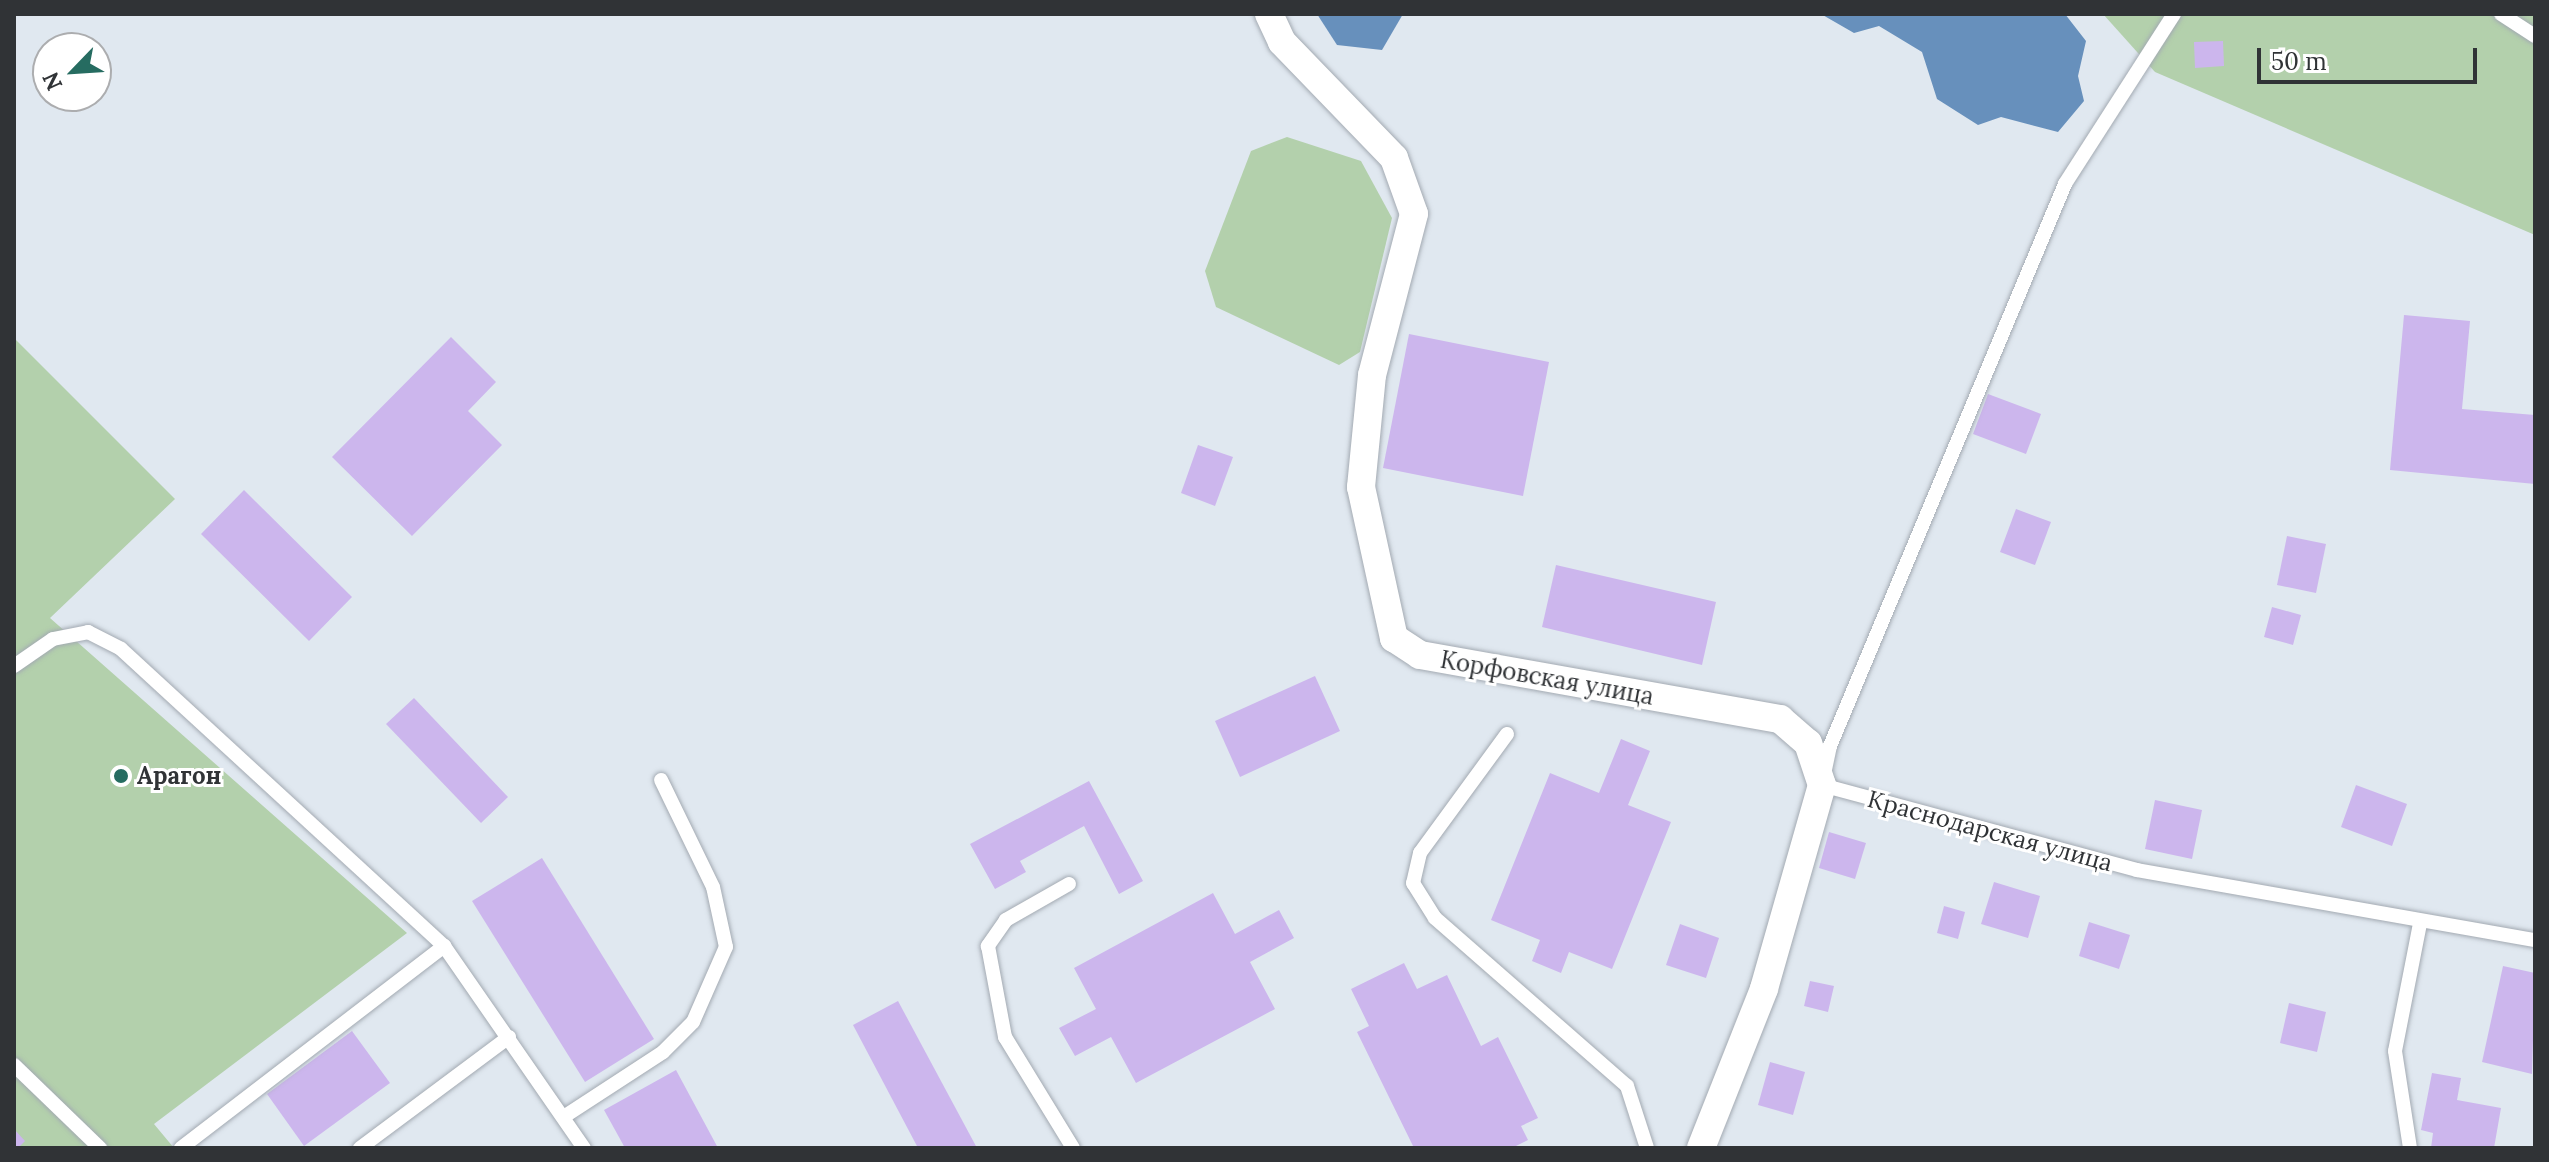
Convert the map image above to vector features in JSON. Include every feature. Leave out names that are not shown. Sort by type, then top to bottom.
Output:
[{"type":"street","name":"Корфовская улица","points":[[1269,14],[1282,42],[1394,158],[1414,214],[1372,375],[1361,487],[1394,638],[1420,655],[1780,719],[1808,743],[1822,785]]},
{"type":"street","points":[[1701,1148],[1764,989],[1822,785]]},
{"type":"lane","points":[[1822,785],[1830,746],[2065,184],[2174,14]]},
{"type":"lane","points":[[2501,14],[2535,36]]},
{"type":"lane","points":[[14,666],[53,639],[88,632],[121,649],[444,946],[565,1116],[584,1148]]},
{"type":"lane","points":[[1507,734],[1420,853],[1413,883],[1435,918],[1627,1086],[1647,1148]]},
{"type":"lane","points":[[565,1116],[663,1052],[693,1022],[726,947],[713,887],[661,780]]},
{"type":"lane","name":"Краснодарская улица","points":[[1822,785],[2137,870],[2420,923],[2454,922],[2535,940]]},
{"type":"lane","points":[[1069,884],[1006,920],[988,946],[1005,1037],[1073,1148]]},
{"type":"lane","points":[[2410,1148],[2395,1051],[2420,923]]},
{"type":"lane","points":[[181,1148],[444,946]]},
{"type":"lane","points":[[360,1148],[509,1037]]},
{"type":"lane","points":[[14,1065],[100,1148]]},
{"type":"green space","points":[[2103,14],[2535,14],[2535,235],[2155,72]]},
{"type":"green space","points":[[1287,137],[1361,161],[1392,218],[1360,352],[1339,365],[1216,307],[1205,271],[1251,151]]},
{"type":"green space","name":"Арагон","points":[[14,338],[175,499],[50,618],[407,933],[154,1124],[174,1148],[14,1148]]},
{"type":"water","points":[[1317,14],[1403,14],[1382,50],[1337,45]]},
{"type":"water","points":[[1821,14],[2065,14],[2086,41],[2078,76],[2084,101],[2058,132],[2001,117],[1978,125],[1937,99],[1922,52],[1879,26],[1854,33]]},
{"type":"building","points":[[2223,41],[2224,66],[2195,68],[2194,42]]},
{"type":"building","points":[[2404,315],[2470,321],[2462,409],[2535,415],[2535,484],[2390,470]]},
{"type":"building","points":[[1409,334],[1549,362],[1523,496],[1383,468]]},
{"type":"building","points":[[451,337],[496,382],[468,411],[502,445],[412,536],[332,457]]},
{"type":"building","points":[[1988,394],[2041,414],[2026,454],[1973,434]]},
{"type":"building","points":[[1198,445],[1233,457],[1215,506],[1181,493]]},
{"type":"building","points":[[244,490],[352,597],[309,641],[201,534]]},
{"type":"building","points":[[2016,509],[2051,522],[2035,565],[2000,552]]},
{"type":"building","points":[[2287,536],[2326,544],[2316,593],[2277,585]]},
{"type":"building","points":[[1556,565],[1716,602],[1702,665],[1542,627]]},
{"type":"building","points":[[2272,607],[2301,615],[2293,645],[2264,637]]},
{"type":"building","points":[[1315,676],[1340,731],[1240,777],[1215,721]]},
{"type":"building","points":[[414,698],[508,797],[481,823],[386,724]]},
{"type":"building","points":[[1621,739],[1650,751],[1628,805],[1671,822],[1612,969],[1569,952],[1561,973],[1532,961],[1540,940],[1491,920],[1550,773],[1599,793]]},
{"type":"building","points":[[1089,781],[1143,881],[1119,894],[1084,826],[1020,861],[1026,872],[995,889],[970,844]]},
{"type":"building","points":[[2356,785],[2407,804],[2392,846],[2341,827]]},
{"type":"building","points":[[2155,800],[2202,810],[2192,859],[2145,849]]},
{"type":"building","points":[[1829,832],[1866,843],[1855,879],[1819,868]]},
{"type":"building","points":[[542,858],[654,1039],[585,1082],[472,901]]},
{"type":"building","points":[[1994,882],[2040,896],[2028,938],[1981,924]]},
{"type":"building","points":[[1213,893],[1235,934],[1279,910],[1294,938],[1250,962],[1275,1009],[1136,1083],[1111,1037],[1075,1056],[1059,1028],[1096,1009],[1074,968]]},
{"type":"building","points":[[1944,906],[1965,912],[1958,939],[1937,933]]},
{"type":"building","points":[[2089,922],[2130,935],[2119,969],[2079,956]]},
{"type":"building","points":[[1680,924],[1719,938],[1706,978],[1666,965]]},
{"type":"building","points":[[1404,963],[1417,989],[1447,975],[1481,1046],[1498,1037],[1538,1118],[1521,1126],[1528,1140],[1512,1148],[1414,1148],[1357,1032],[1369,1026],[1351,989]]},
{"type":"building","points":[[2503,966],[2535,973],[2532,1074],[2482,1062]]},
{"type":"building","points":[[1810,981],[1834,986],[1828,1012],[1804,1006]]},
{"type":"building","points":[[898,1001],[977,1148],[918,1148],[853,1025]]},
{"type":"building","points":[[2289,1003],[2326,1012],[2317,1052],[2280,1043]]},
{"type":"building","points":[[352,1031],[390,1083],[304,1146],[267,1094]]},
{"type":"building","points":[[1770,1062],[1805,1072],[1793,1115],[1758,1105]]},
{"type":"building","points":[[676,1070],[718,1148],[625,1148],[604,1110]]},
{"type":"building","points":[[2432,1073],[2461,1078],[2457,1100],[2501,1108],[2494,1148],[2431,1148],[2433,1133],[2421,1130]]},
{"type":"building","points":[[14,1129],[25,1141],[18,1148],[14,1148]]},
{"type":"place","name":"Арагон","points":[[121,776]]}]
